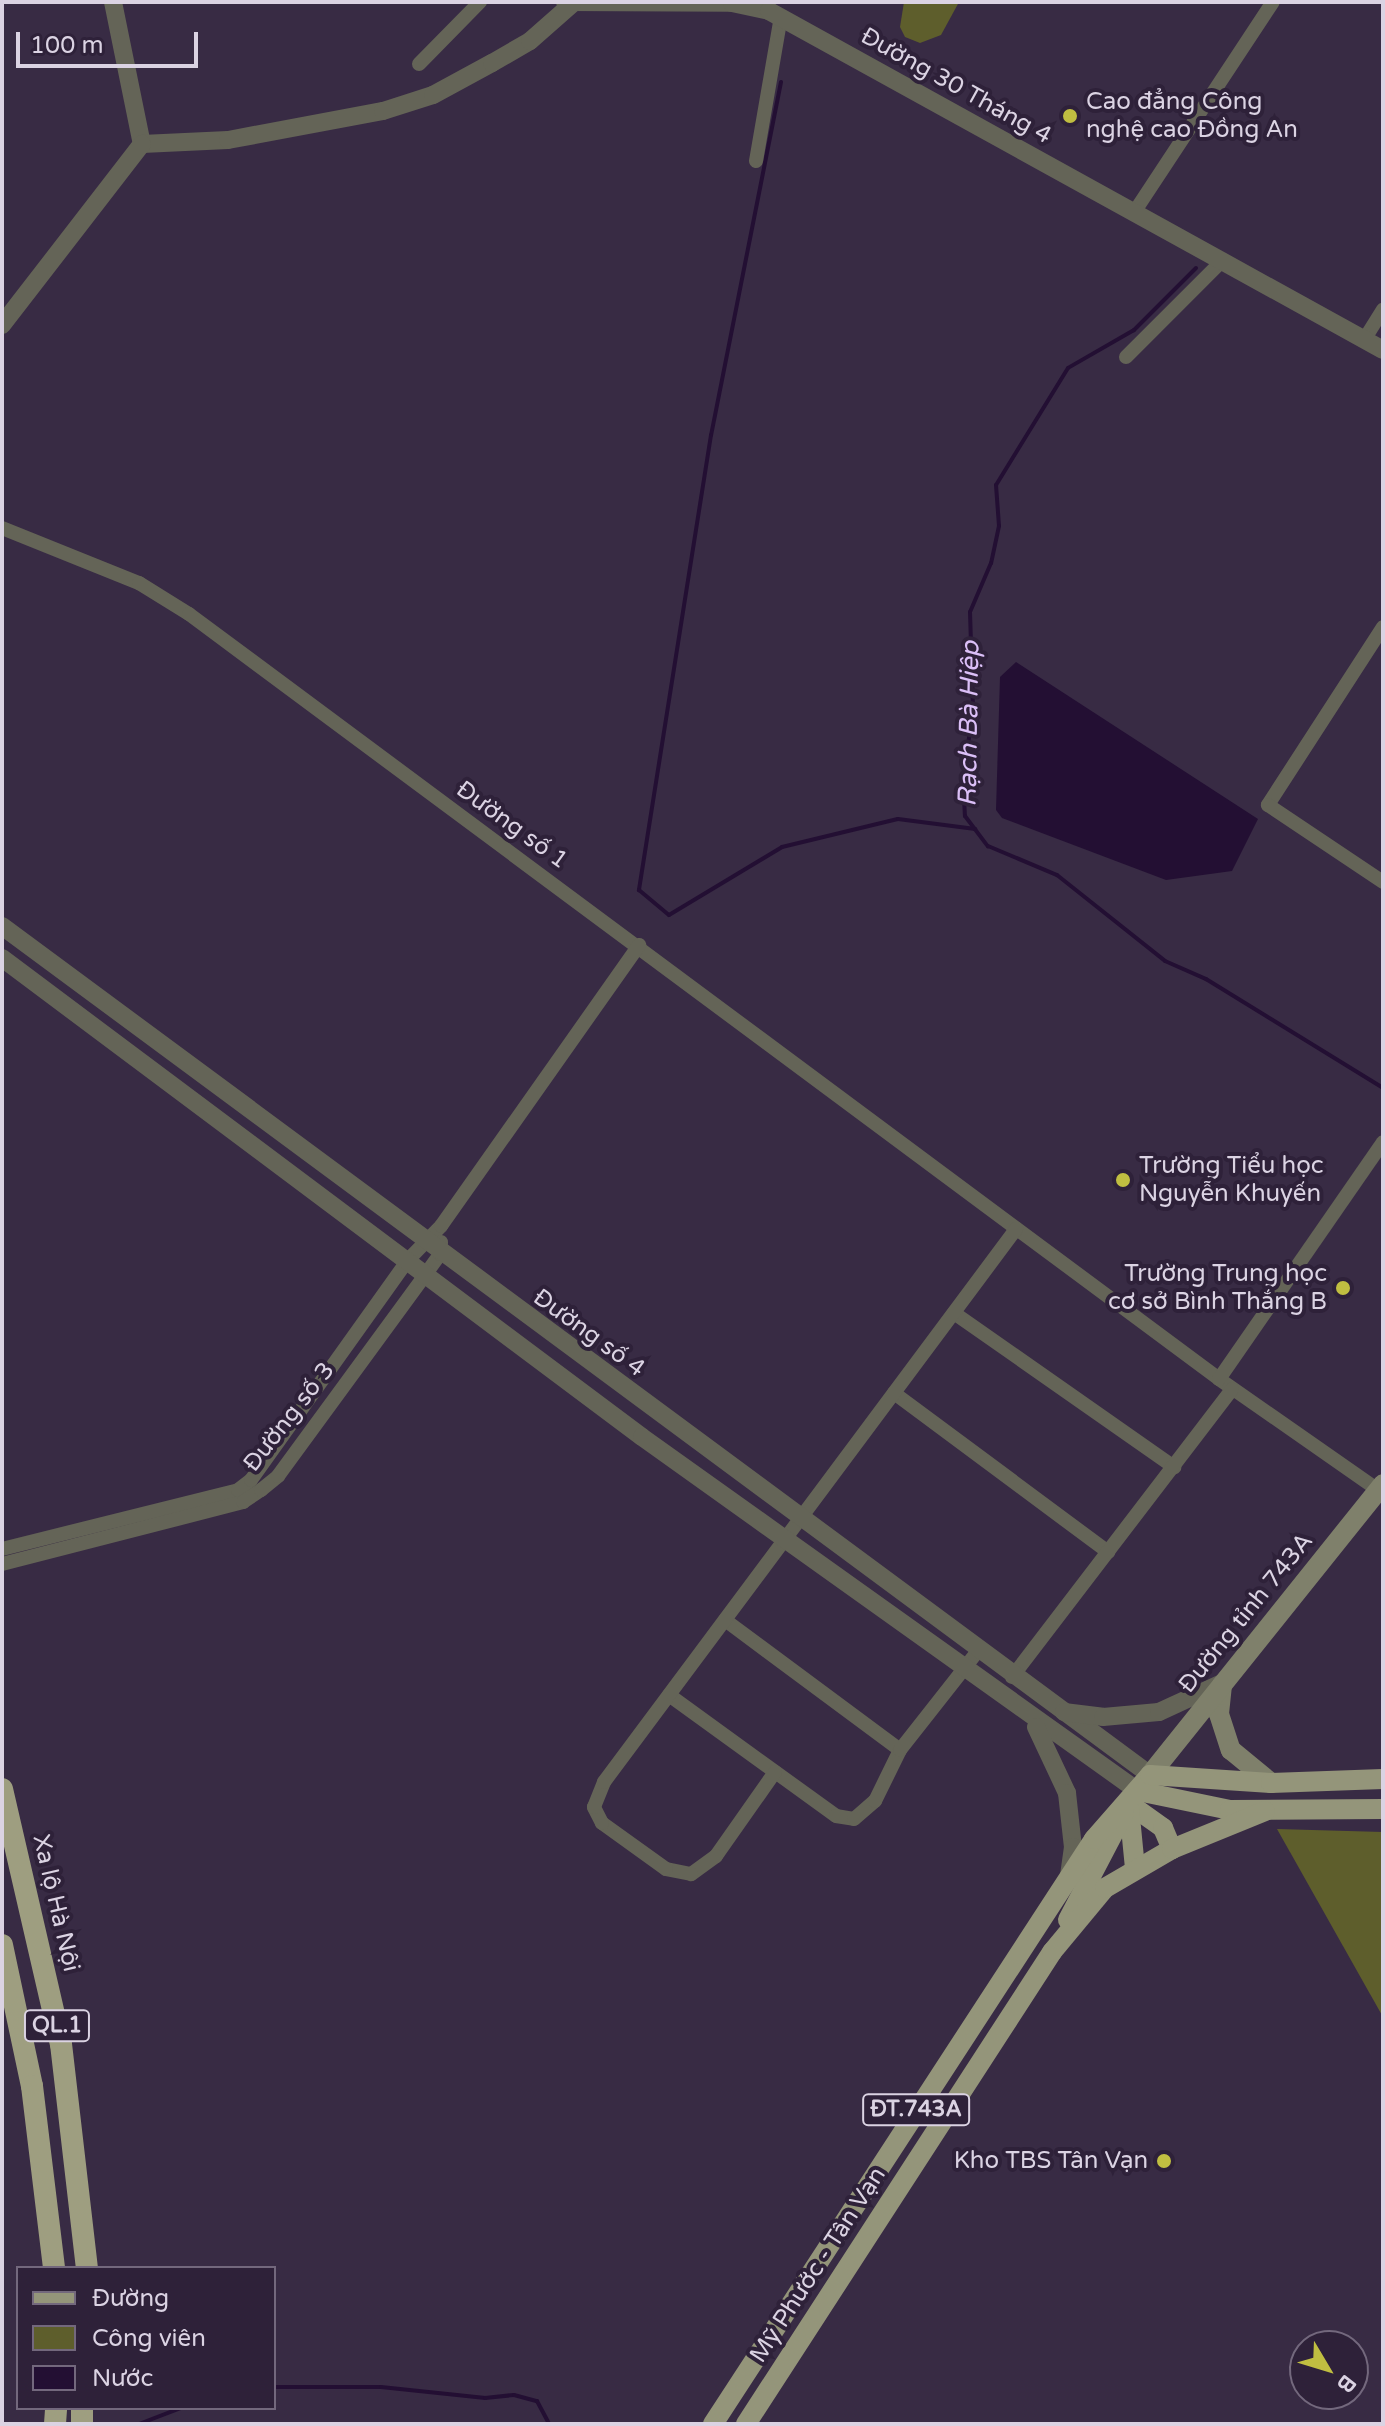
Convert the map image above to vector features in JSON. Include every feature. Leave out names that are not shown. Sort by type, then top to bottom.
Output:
[{"type":"highway","name":"Xa lộ Hà Nội","points":[[2,1789],[61,2044],[75,2189],[75,2266]]},
{"type":"highway","name":"Xa lộ Hà Nội","points":[[2,1848],[53,2075],[87,2266]]},
{"type":"highway","name":"QL.1","points":[[2,1945],[32,2086],[54,2266]]},
{"type":"highway","name":"QL.1","points":[[2,1986],[20,2081],[41,2266]]},
{"type":"main road","name":"Đường tỉnh 743A","points":[[1052,1952],[1077,1901],[1120,1839],[1139,1789],[1380,1487]]},
{"type":"main road","points":[[1222,1683],[1219,1714],[1231,1750],[1271,1783]]},
{"type":"main road","points":[[1139,1789],[1383,1779]]},
{"type":"main road","points":[[1139,1789],[1172,1849]]},
{"type":"main road","points":[[1135,1868],[1139,1789]]},
{"type":"main road","name":"Mỹ Phước - Tân Vạn","points":[[713,2424],[1094,1839],[1139,1789],[1208,1808],[1265,1811],[1383,1809]]},
{"type":"main road","name":"Mỹ Phước - Tân Vạn","points":[[746,2424],[1052,1952],[1105,1888],[1172,1849],[1265,1811]]},
{"type":"street","points":[[2,325],[142,144],[113,2]]},
{"type":"street","points":[[419,64],[480,2]]},
{"type":"street","points":[[1135,211],[1273,2]]},
{"type":"street","points":[[142,144],[228,140],[383,111],[433,95],[530,41],[569,3]]},
{"type":"street","name":"Đường 30 Tháng 4","points":[[569,3],[732,3],[781,17],[1383,350]]},
{"type":"street","points":[[756,161],[781,17]]},
{"type":"street","points":[[1126,357],[1223,260]]},
{"type":"street","points":[[1364,340],[1383,309]]},
{"type":"street","name":"Đường số 1","points":[[2,528],[139,583],[189,614],[639,945],[1232,1389],[1380,1487]]},
{"type":"street","points":[[1383,627],[1268,805],[1383,882]]},
{"type":"street","name":"Đường số 4","points":[[2,926],[423,1242],[1060,1711],[1139,1789]]},
{"type":"street","name":"Đường số 3","points":[[2,1564],[243,1502],[407,1261],[441,1226],[639,945]]},
{"type":"street","points":[[2,958],[784,1540],[1030,1718],[1139,1789]]},
{"type":"street","points":[[1219,1379],[1383,1142]]},
{"type":"street","points":[[440,1254],[441,1226]]},
{"type":"street","points":[[775,1772],[716,1856],[691,1874],[666,1869],[602,1823],[594,1807],[599,1792],[669,1695],[1016,1229]]},
{"type":"street","name":"Đường số 3","points":[[2,1549],[238,1490],[278,1476],[440,1254]]},
{"type":"street","points":[[954,1313],[1174,1467]]},
{"type":"street","points":[[1012,1677],[1232,1389]]},
{"type":"street","points":[[894,1393],[1108,1552]]},
{"type":"street","points":[[725,1620],[900,1750]]},
{"type":"street","points":[[669,1695],[836,1816],[854,1819],[875,1801],[900,1750],[977,1652]]},
{"type":"street","points":[[1060,1711],[1103,1717],[1159,1712],[1222,1683]]},
{"type":"street","points":[[1030,1718],[1059,1766],[1067,1793],[1073,1847],[1069,1877]]},
{"type":"green space","points":[[904,2],[959,2],[941,35],[920,43],[905,37],[900,27]]},
{"type":"green space","points":[[1277,1829],[1383,1832],[1383,2017]]},
{"type":"water","points":[[1016,662],[1258,819],[1232,871],[1166,880],[1002,818],[996,810],[1000,677]]},
{"type":"waterway","points":[[781,82],[711,435],[639,890],[669,915],[782,847],[898,819],[975,829]]},
{"type":"waterway","name":"Rạch Bà Hiệp","points":[[1196,268],[1134,330],[1068,368],[996,485],[999,526],[991,563],[970,612],[973,710],[963,779],[965,816],[988,846],[1057,875],[1165,961],[1206,979],[1383,1088]]},
{"type":"waterway","points":[[276,2387],[381,2387],[485,2398],[514,2395],[537,2401],[549,2424]]},
{"type":"waterway","points":[[139,2424],[176,2410]]},
{"type":"place","name":"Cao đẳng Công nghệ cao Đồng An","points":[[1070,116]]},
{"type":"place","name":"Trường Tiểu học Nguyễn Khuyến","points":[[1123,1180]]},
{"type":"place","name":"Trường Trung học cơ sở Bình Thắng B","points":[[1343,1288]]},
{"type":"place","name":"Kho TBS Tân Vạn","points":[[1164,2161]]}]
